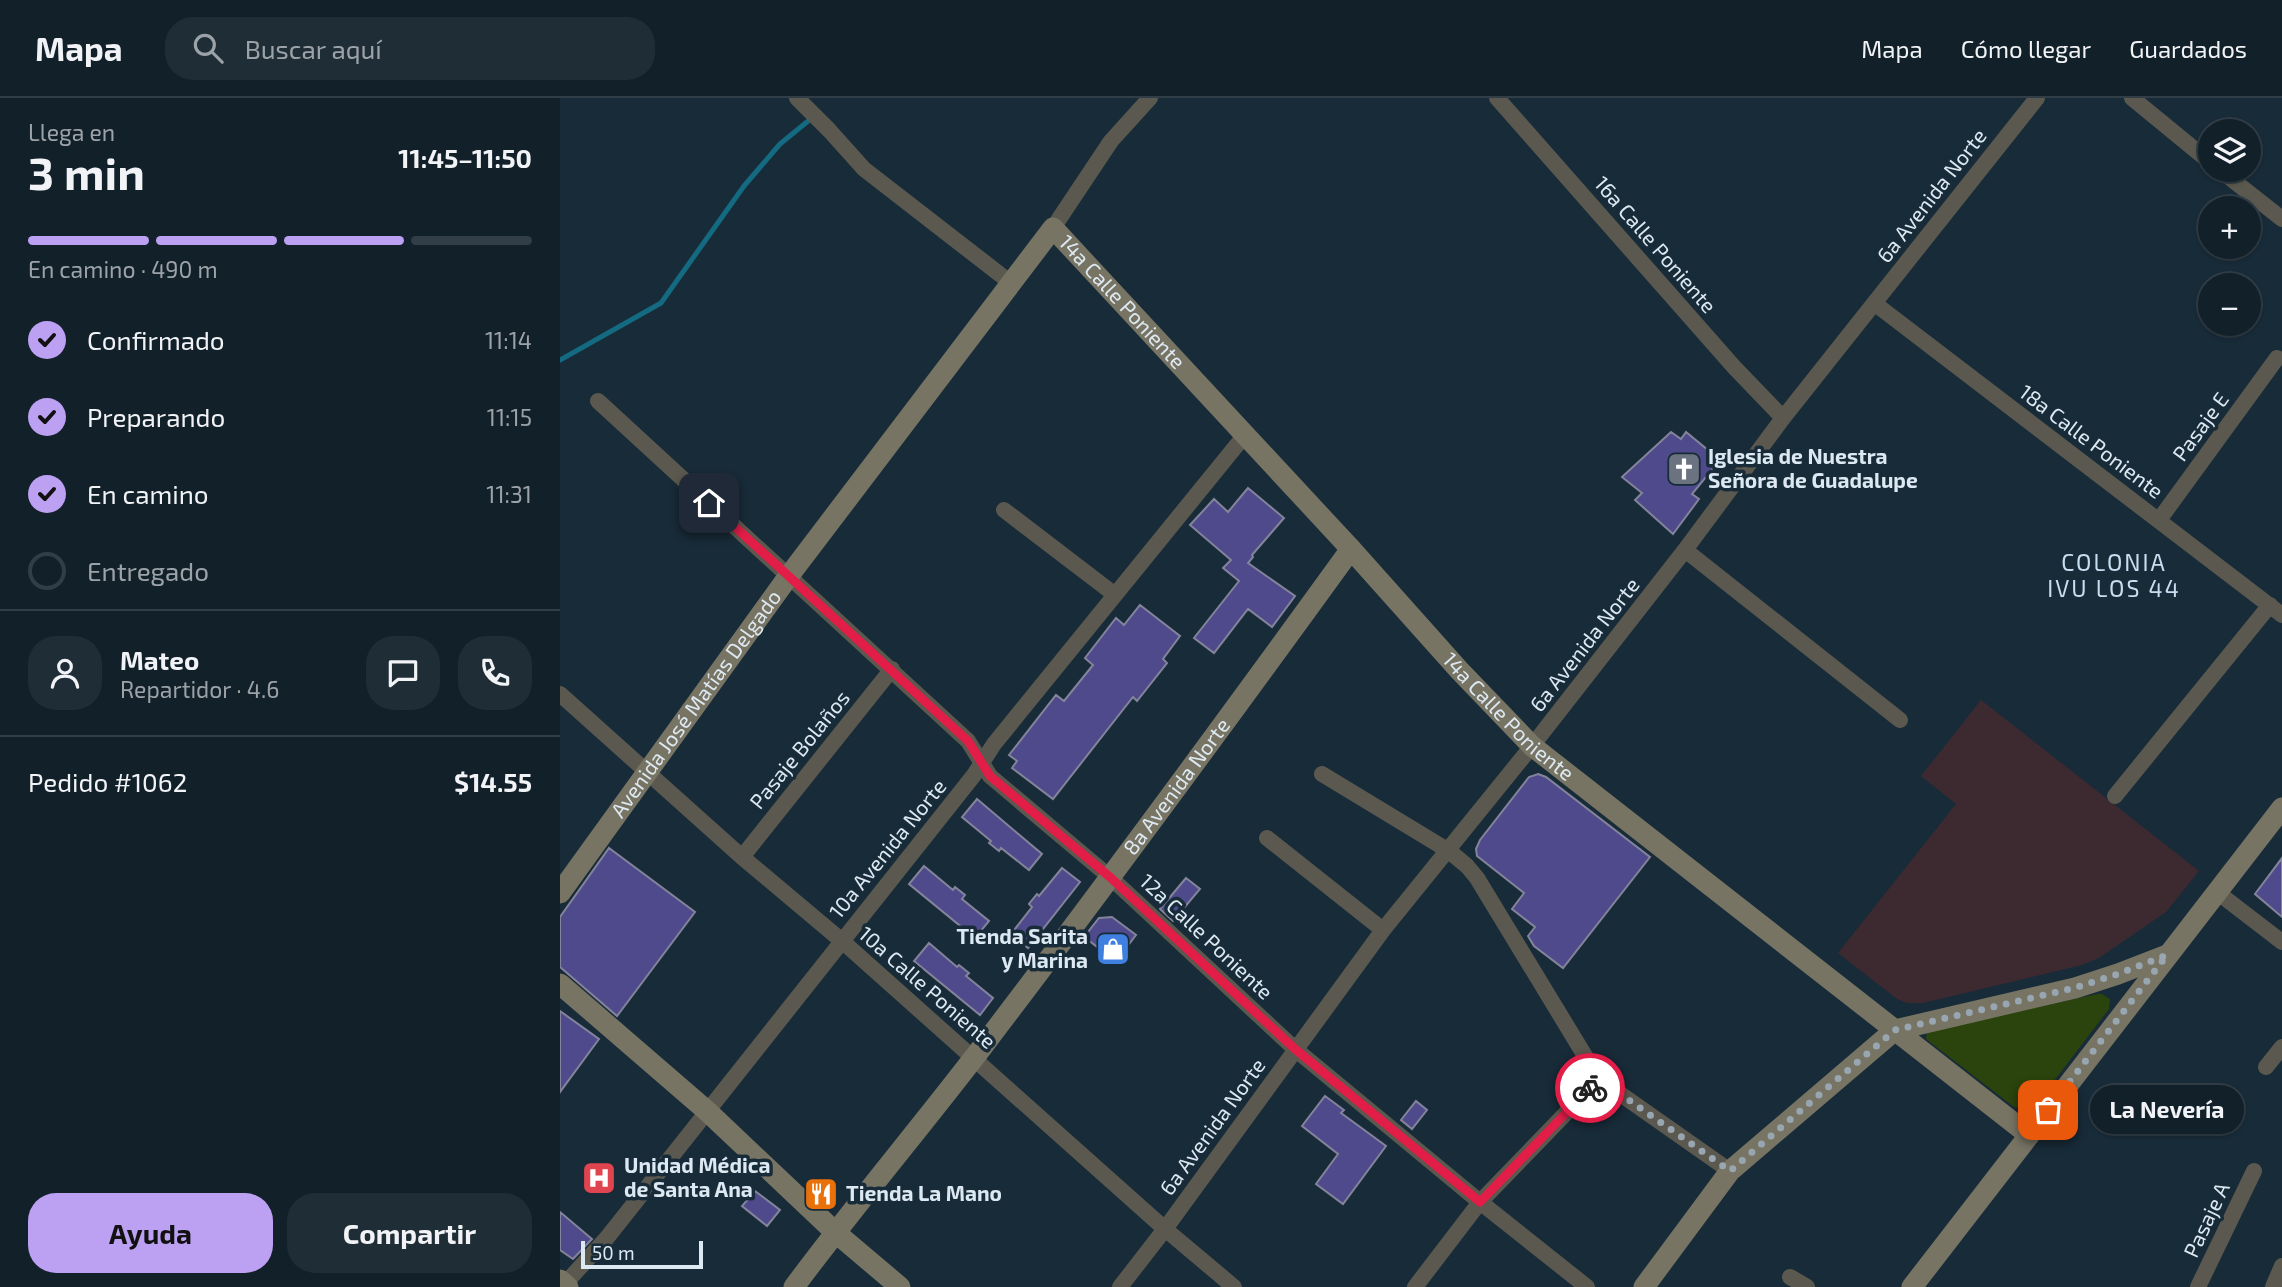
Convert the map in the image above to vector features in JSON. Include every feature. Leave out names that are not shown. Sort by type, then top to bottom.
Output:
[{"type":"street","points":[[797,98],[864,169],[1011,282]]},
{"type":"street","points":[[1053,228],[1111,141],[1150,98]]},
{"type":"street","name":"16a Calle Poniente","points":[[1497,98],[1734,367],[1783,418]]},
{"type":"street","name":"6a Avenida Norte","points":[[1120,1287],[1383,930],[1532,746],[1685,550],[1783,418],[2037,98]]},
{"type":"street","points":[[2132,98],[2198,152]]},
{"type":"street","points":[[2235,182],[2282,219]]},
{"type":"street","name":"Avenida José Matías Delgado","points":[[560,893],[788,577],[1053,228]]},
{"type":"street","name":"14a Calle Poniente","points":[[1053,228],[1532,746],[2029,1135]]},
{"type":"street","name":"18a Calle Poniente","points":[[1874,303],[2276,610]]},
{"type":"street","name":"Pasaje E","points":[[2159,520],[2277,358]]},
{"type":"street","name":"12a Calle Poniente","points":[[598,401],[968,741],[990,776],[1111,878],[1295,1049],[1587,1287]]},
{"type":"street","name":"10a Avenida Norte","points":[[564,1284],[606,1239],[982,764],[994,744],[1245,435]]},
{"type":"street","points":[[1004,510],[1114,594]]},
{"type":"street","name":"8a Avenida Norte","points":[[794,1287],[1111,878],[1351,549]]},
{"type":"street","points":[[1685,550],[1900,720]]},
{"type":"street","points":[[2115,796],[2276,610]]},
{"type":"street","name":"Pasaje Bolaños","points":[[742,857],[892,669]]},
{"type":"street","name":"10a Calle Poniente","points":[[560,694],[742,857],[842,941],[1165,1229],[1234,1287]]},
{"type":"street","points":[[1322,774],[1449,851],[1467,866],[1478,878],[1599,1079],[1730,1171]]},
{"type":"street","points":[[1912,1287],[2282,808]]},
{"type":"street","points":[[1267,838],[1383,930]]},
{"type":"street","points":[[2217,892],[2282,942]]},
{"type":"street","points":[[1644,1287],[1730,1171],[1895,1030],[2074,988],[2167,955]]},
{"type":"street","points":[[560,984],[707,1111],[835,1231],[900,1287]]},
{"type":"street","points":[[2266,1067],[2282,1047]]},
{"type":"street","points":[[1415,1287],[1480,1202],[1599,1079]]},
{"type":"street","name":"Pasaje A","points":[[2198,1287],[2254,1171]]},
{"type":"street","points":[[2273,1287],[2282,1266]]},
{"type":"street","points":[[1790,1277],[1807,1287]]},
{"type":"shaded area","points":[[1981,700],[2199,871],[2166,912],[2099,958],[2082,965],[1923,1003],[1907,1003],[1897,999],[1838,953],[1956,804],[1921,776]]},
{"type":"green space","points":[[2097,994],[2110,999],[2109,1009],[2038,1102],[2026,1109],[2014,1107],[1926,1039],[1927,1032],[1930,1031]]},
{"type":"building","name":"Iglesia de Nuestra Señora de Guadalupe","points":[[1671,432],[1681,439],[1686,432],[1720,460],[1692,494],[1699,499],[1673,534],[1635,500],[1642,493],[1622,477]]},
{"type":"building","points":[[1248,488],[1284,518],[1248,563],[1295,596],[1272,627],[1248,609],[1214,653],[1194,638],[1239,581],[1223,568],[1231,560],[1190,525],[1214,499],[1228,512]]},
{"type":"building","points":[[1140,605],[1180,636],[1163,659],[1167,663],[1137,701],[1133,697],[1053,799],[1012,768],[1017,761],[1009,755],[1056,695],[1064,701],[1093,665],[1085,658],[1116,618],[1124,625]]},
{"type":"building","points":[[1538,774],[1546,777],[1650,857],[1563,968],[1534,946],[1528,936],[1535,927],[1512,909],[1524,893],[1477,856],[1476,849],[1480,840],[1529,777]]},
{"type":"building","points":[[977,799],[1042,854],[1029,870],[1001,848],[999,851],[962,817]]},
{"type":"building","points":[[609,848],[695,912],[617,1016],[560,967],[560,917]]},
{"type":"building","points":[[2282,858],[2282,917],[2255,894]]},
{"type":"building","points":[[924,866],[953,890],[955,887],[965,895],[962,899],[989,921],[975,938],[909,884]]},
{"type":"building","points":[[1062,868],[1080,882],[1028,948],[1011,934],[1032,907],[1029,904]]},
{"type":"building","points":[[1186,878],[1200,889],[1173,921],[1160,909]]},
{"type":"building","name":"Tienda Sarita y Marina","points":[[1112,917],[1136,935],[1116,961],[1084,937],[1099,918]]},
{"type":"building","points":[[929,943],[957,967],[959,965],[969,973],[966,976],[993,998],[980,1015],[914,961]]},
{"type":"building","points":[[560,1011],[599,1039],[560,1092]]},
{"type":"building","points":[[1325,1096],[1344,1110],[1341,1113],[1386,1146],[1343,1204],[1316,1184],[1338,1154],[1302,1126]]},
{"type":"building","points":[[1416,1101],[1427,1110],[1412,1129],[1401,1120]]},
{"type":"building","name":"Tienda La Mano","points":[[816,1180],[836,1196],[827,1207],[809,1189]]},
{"type":"building","points":[[755,1191],[780,1210],[767,1226],[742,1206]]},
{"type":"building","points":[[560,1212],[592,1239],[573,1259],[560,1250]]},
{"type":"waterway","points":[[560,360],[661,303],[744,186],[780,144],[813,117]]},
{"type":"way so far","points":[[1590,1088],[1599,1079],[1730,1171],[1895,1030],[2074,988],[2167,955],[2048,1110]]},
{"type":"place","name":"Iglesia de Nuestra Señora de Guadalupe","points":[[1684,469]]},
{"type":"place","name":"Tienda Sarita y Marina","points":[[1113,949]]},
{"type":"place","name":"La Nevería","points":[[2048,1110]]},
{"type":"place","name":"Unidad Médica de Santa Ana","points":[[599,1178]]},
{"type":"place","name":"Tienda La Mano","points":[[821,1194]]},
{"type":"district","name":"COLONIA IVU LOS 44","points":[[2114,576]]},
{"type":"route","points":[[709,503],[968,741],[990,776],[1111,878],[1295,1049],[1480,1202],[1590,1088]]}]
